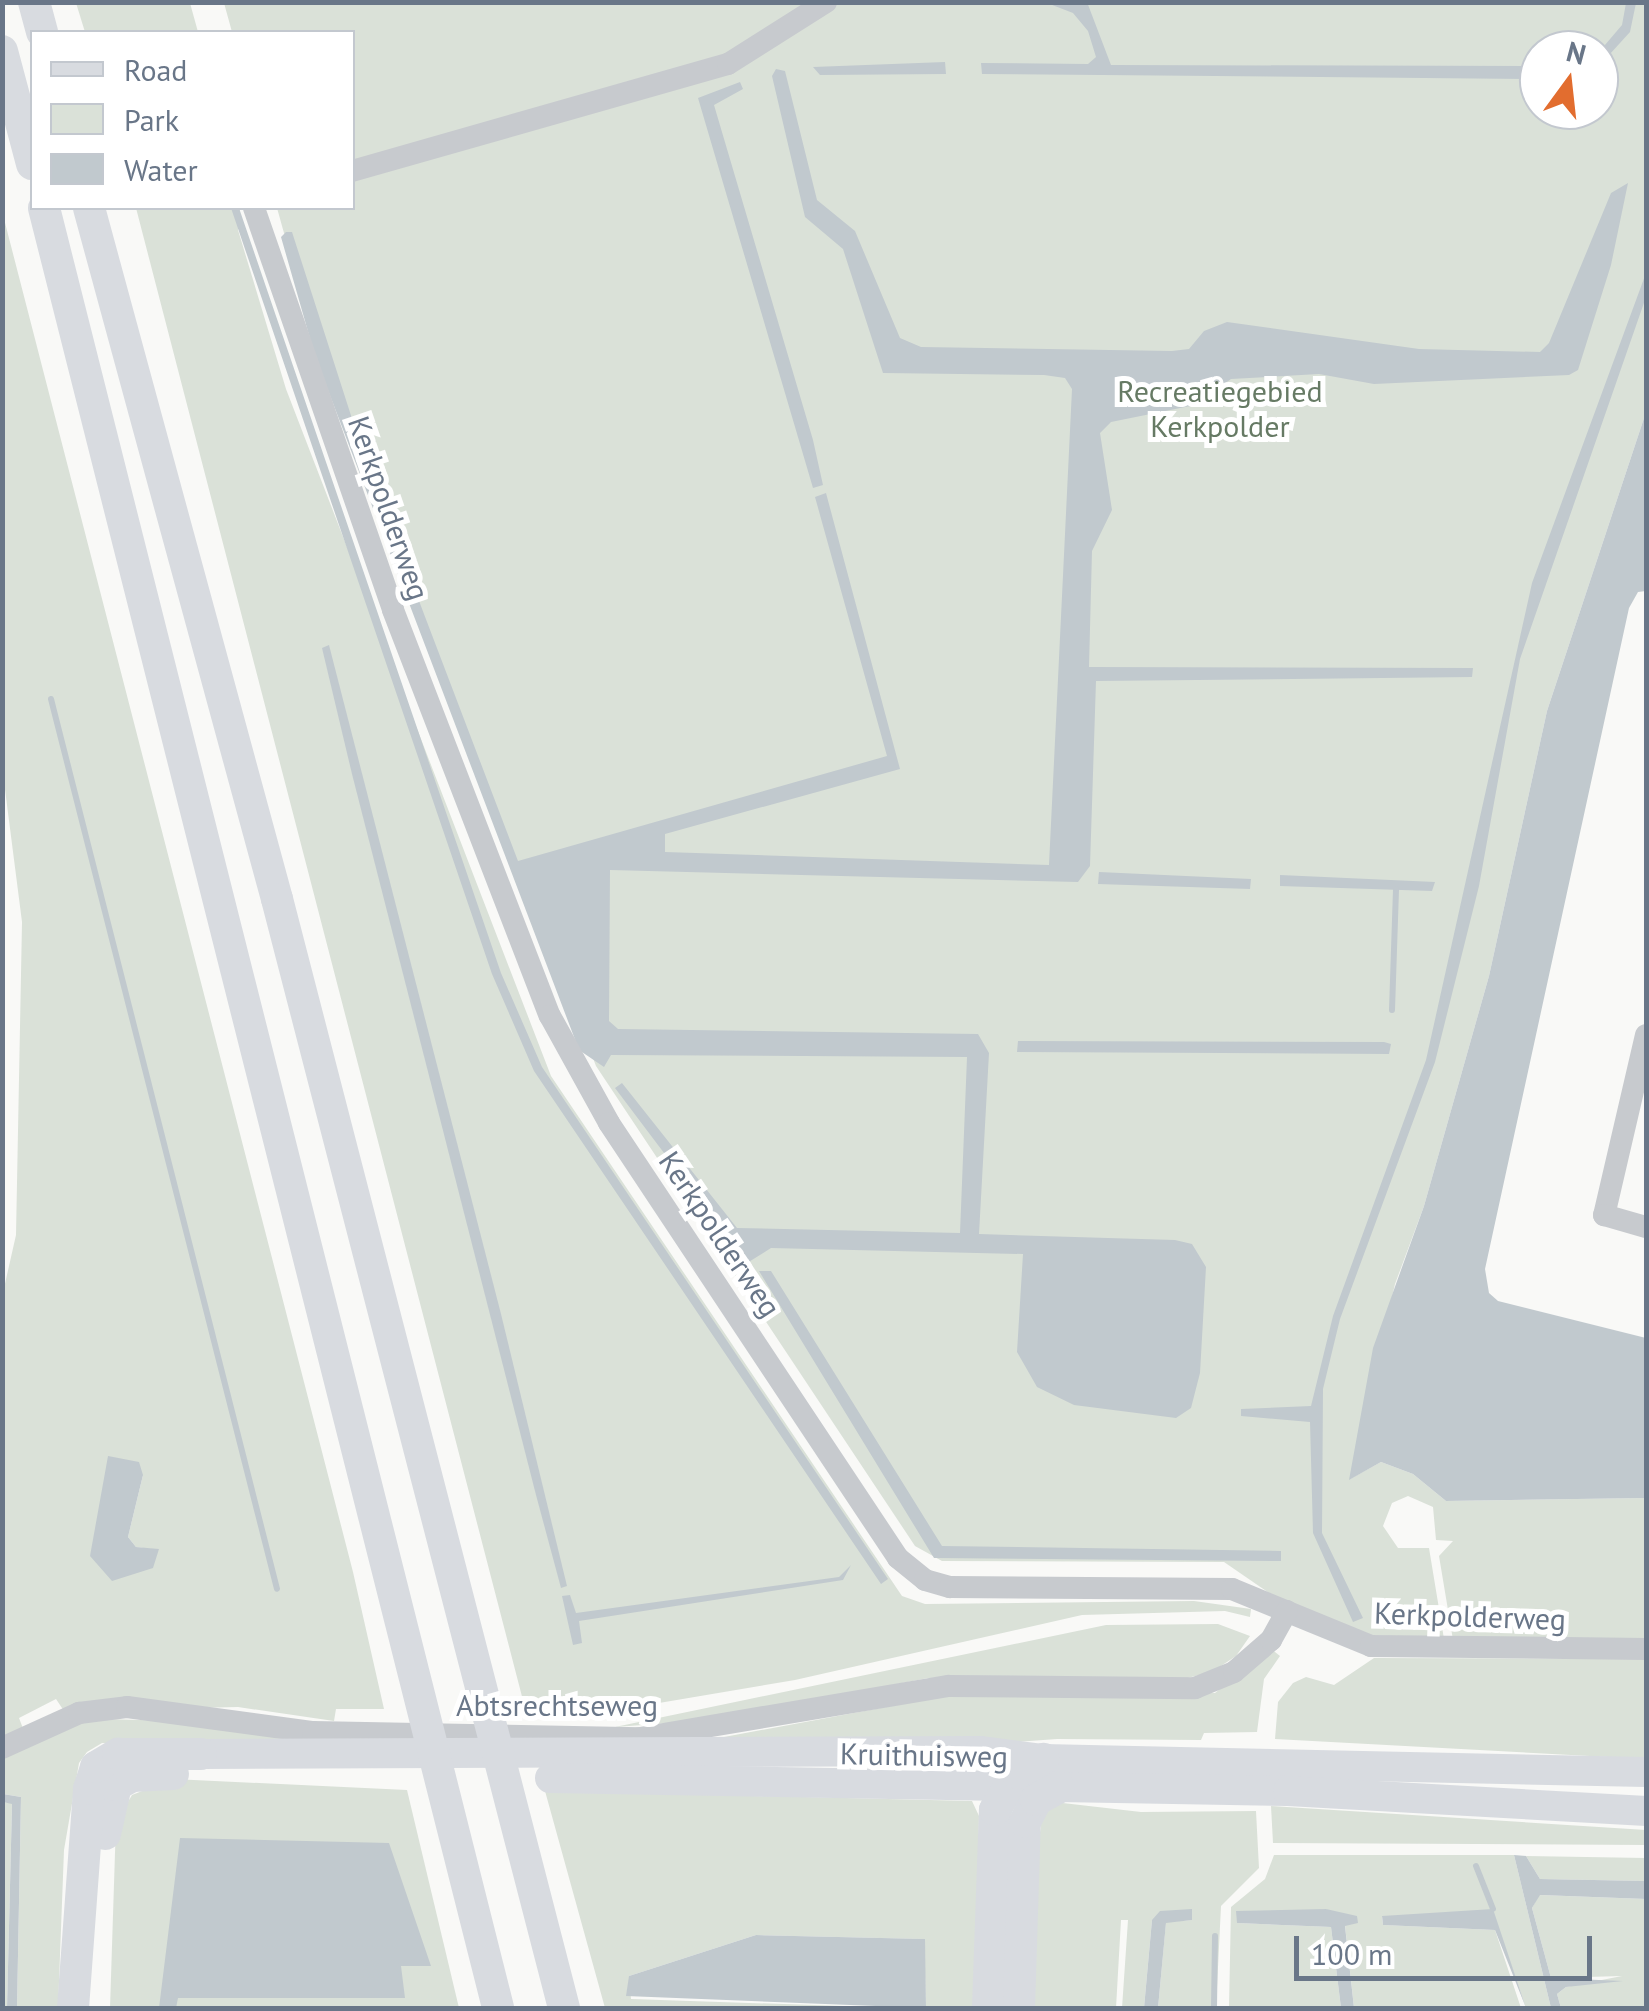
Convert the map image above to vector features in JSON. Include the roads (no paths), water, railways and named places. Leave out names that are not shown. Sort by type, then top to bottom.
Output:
[{"type":"highway","points":[[34,2],[41,30]]},
{"type":"highway","points":[[2,52],[30,157]]},
{"type":"highway","points":[[45,210],[498,2008]]},
{"type":"highway","points":[[90,210],[564,2008]]},
{"type":"highway","points":[[73,2008],[89,1789],[96,1766],[118,1754],[201,1764]]},
{"type":"highway","points":[[94,2008],[110,1797],[132,1776],[201,1764]]},
{"type":"highway","points":[[988,2008],[991,1851],[1004,1787],[1051,1773]]},
{"type":"highway","points":[[1019,2008],[1026,1822],[1051,1773]]},
{"type":"highway","points":[[519,1834],[578,2008]]},
{"type":"highway","points":[[476,1923],[488,2008]]},
{"type":"main road","name":"Kruithuisweg","points":[[201,1764],[354,1755],[575,1758],[980,1751],[1051,1773],[1288,1777],[1646,1772]]},
{"type":"main road","name":"Kruithuisweg","points":[[575,1758],[1004,1787]]},
{"type":"main road","name":"Kruithuisweg","points":[[1288,1777],[1646,1810]]},
{"type":"street","points":[[355,170],[728,64],[826,2]]},
{"type":"street","name":"Kerkpolderweg","points":[[255,210],[393,610],[550,1016],[610,1123],[898,1558],[924,1580],[950,1587],[1202,1586],[1280,1608],[1370,1646],[1646,1649]]},
{"type":"street","points":[[1646,1034],[1604,1216],[1646,1228]]},
{"type":"street","name":"Abtsrechtseweg","points":[[2,1748],[79,1713],[127,1707],[354,1755],[575,1758],[657,1736],[948,1686],[1194,1688],[1234,1672],[1270,1640],[1280,1608]]},
{"type":"water","points":[[1087,2],[1111,65],[1519,66],[1519,79],[982,74],[981,63],[1088,64],[1096,57],[1088,31],[1073,13],[1047,3]]},
{"type":"water","points":[[1626,3],[1636,3],[1630,32],[1619,44],[1618,30]]},
{"type":"water","points":[[945,62],[946,74],[820,75],[813,67]]},
{"type":"water","points":[[776,69],[785,71],[817,200],[855,231],[900,338],[921,347],[1172,351],[1189,349],[1204,331],[1227,322],[1419,349],[1540,352],[1549,343],[1611,193],[1628,183],[1611,265],[1578,370],[1569,375],[1374,384],[1319,374],[1231,379],[1195,405],[1111,422],[1100,433],[1112,510],[1092,551],[1089,667],[1473,668],[1472,677],[1096,681],[1090,866],[1078,882],[610,870],[609,1021],[618,1029],[978,1034],[989,1053],[979,1234],[1175,1240],[1192,1244],[1206,1267],[1200,1373],[1191,1408],[1176,1418],[1074,1405],[1037,1387],[1017,1352],[1023,1254],[771,1248],[747,1263],[615,1088],[622,1083],[737,1228],[960,1233],[967,1057],[611,1055],[604,1067],[579,1050],[315,356],[281,237],[286,232],[292,232],[365,459],[518,861],[887,756],[815,497],[826,493],[900,769],[665,834],[665,852],[1049,865],[1072,389],[1065,378],[1044,375],[883,373],[843,249],[805,217],[772,76]]},
{"type":"water","points":[[740,82],[743,89],[714,105],[813,440],[823,485],[813,488],[698,98]]},
{"type":"water","points":[[232,210],[240,210],[501,973],[542,1067],[888,1579],[881,1584],[534,1071],[492,974]]},
{"type":"water","points":[[1646,273],[1646,297],[1520,659],[1479,886],[1435,1062],[1340,1319],[1323,1389],[1322,1533],[1363,1618],[1353,1622],[1313,1533],[1310,1422],[1241,1416],[1241,1409],[1311,1406],[1333,1316],[1426,1060],[1532,583]]},
{"type":"water","points":[[1646,412],[1646,591],[1638,592],[1629,608],[1485,1269],[1489,1293],[1498,1301],[1646,1338],[1646,1498],[1446,1501],[1413,1474],[1381,1462],[1349,1480],[1373,1348],[1424,1206],[1489,976],[1547,711]]},
{"type":"water","points":[[329,645],[501,1314],[567,1586],[561,1588],[352,774],[322,648]]},
{"type":"water","points":[[1099,872],[1251,879],[1250,889],[1098,884]]},
{"type":"water","points":[[1280,875],[1435,882],[1432,891],[1280,886]]},
{"type":"water","points":[[1018,1041],[1391,1044],[1389,1054],[1017,1052]]},
{"type":"water","points":[[759,1271],[771,1271],[942,1546],[1281,1551],[1281,1561],[934,1558]]},
{"type":"water","points":[[108,1456],[139,1462],[143,1475],[128,1537],[136,1547],[159,1549],[153,1568],[112,1581],[90,1556]]},
{"type":"water","points":[[851,1565],[843,1580],[579,1621],[582,1643],[573,1645],[562,1596],[570,1595],[576,1613],[839,1577]]},
{"type":"water","points":[[3,1794],[21,1797],[17,2008],[7,2008],[12,1804],[3,1802]]},
{"type":"water","points":[[180,1838],[389,1843],[431,1966],[401,1966],[405,1998],[178,1998],[176,2008],[159,2008]]},
{"type":"water","points":[[1514,1855],[1526,1856],[1540,1879],[1646,1881],[1646,1899],[1540,1895],[1532,1908],[1551,1978],[1623,1981],[1566,1987],[1557,1994],[1561,2008],[1551,2008]]},
{"type":"water","points":[[1192,1909],[1192,1920],[1166,1923],[1158,2008],[1144,2008],[1152,1920],[1160,1911]]},
{"type":"water","points":[[1326,1909],[1357,1916],[1358,1923],[1345,1926],[1354,2008],[1341,2008],[1331,1927],[1237,1923],[1236,1911]]},
{"type":"water","points":[[1493,1909],[1526,2008],[1495,1930],[1383,1925],[1382,1916]]},
{"type":"water","points":[[756,1935],[925,1939],[926,2008],[626,1996],[629,1976]]},
{"type":"waterway","points":[[51,699],[277,1589]]},
{"type":"waterway","points":[[1392,1010],[1396,889]]},
{"type":"waterway","points":[[1476,1866],[1493,1909]]},
{"type":"waterway","points":[[1214,2008],[1215,1936]]},
{"type":"park label","name":"Recreatiegebied Kerkpolder","points":[[1220,408]]}]
